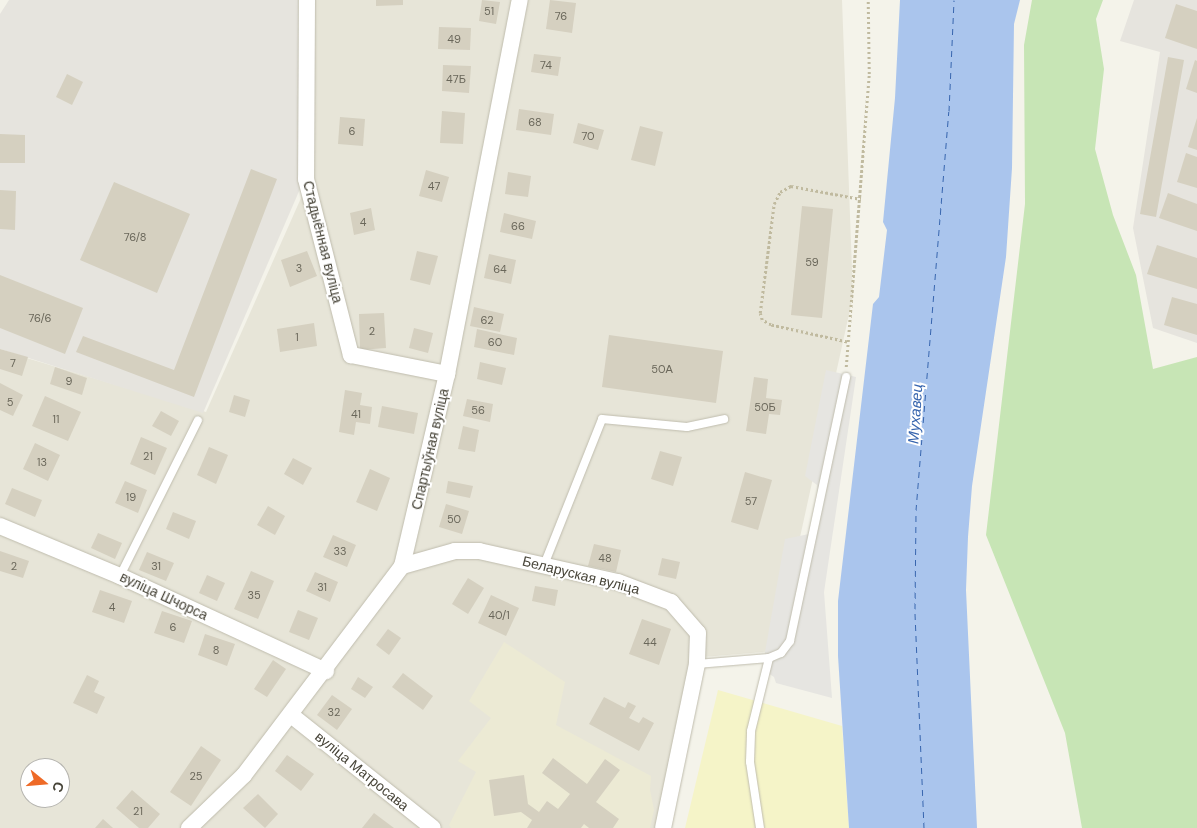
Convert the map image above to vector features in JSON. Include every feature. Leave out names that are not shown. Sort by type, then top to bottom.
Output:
[{"type":"street","name":"Стадыённая вуліца","points":[[307,0],[306,179],[351,355],[447,374]]},
{"type":"street","name":"Спартыўная вуліца","points":[[189,828],[244,775],[326,671],[402,566],[447,374],[520,0]]},
{"type":"street","name":"вуліца Шчорса","points":[[0,526],[120,576],[326,671]]},
{"type":"street","name":"Беларуская вуліца","points":[[402,566],[455,551],[480,551],[618,582],[671,602],[698,634],[697,664],[663,828]]},
{"type":"street","name":"вуліца Матросава","points":[[291,715],[433,828]]},
{"type":"lane","points":[[697,664],[769,658],[781,652],[790,642],[796,622],[846,377]]},
{"type":"lane","points":[[544,565],[602,419],[687,427],[724,419]]},
{"type":"lane","points":[[120,576],[198,420]]},
{"type":"lane","points":[[760,828],[750,762],[752,731],[769,658]]},
{"type":"path","points":[[846,377],[847,342],[861,199],[869,74],[868,0]]},
{"type":"path","points":[[847,342],[771,325],[762,320],[760,312],[774,204],[780,192],[791,186],[861,199]]},
{"type":"shaded area","points":[[9,0],[298,0],[300,189],[203,413],[0,349],[0,14]]},
{"type":"shaded area","points":[[310,0],[842,0],[853,296],[775,651],[691,658],[655,828],[0,828],[0,350],[206,412],[313,171]]},
{"type":"shaded area","points":[[1032,0],[1103,0],[1096,19],[1104,69],[1095,149],[1113,215],[1136,275],[1153,369],[1197,357],[1197,828],[1082,828],[1065,733],[986,535],[1025,204],[1024,45]]},
{"type":"shaded area","points":[[1134,0],[1197,0],[1197,343],[1153,328],[1133,228],[1160,52],[1120,41]]},
{"type":"shaded area","points":[[826,370],[856,377],[824,592],[832,698],[776,683],[774,677],[762,669],[785,539],[809,534],[818,495],[817,485],[805,476]]},
{"type":"shaded area","points":[[504,642],[565,682],[556,725],[651,776],[650,790],[654,810],[650,828],[451,828],[449,825],[476,772],[458,761],[491,718],[469,701]]},
{"type":"sand","points":[[718,690],[842,726],[849,828],[685,828]]},
{"type":"water","name":"Мухавец","points":[[900,0],[1020,0],[1014,24],[1012,168],[1006,257],[972,486],[968,537],[966,590],[977,828],[849,828],[838,656],[838,601],[873,304],[879,297],[887,230],[883,222],[895,98]]},
{"type":"building","points":[[376,0],[403,0],[403,5],[376,6]]},
{"type":"building","points":[[482,0],[500,2],[496,24],[479,21]]},
{"type":"building","points":[[550,0],[576,3],[572,33],[546,29]]},
{"type":"building","points":[[1176,4],[1197,11],[1197,49],[1165,38]]},
{"type":"building","points":[[439,27],[471,28],[470,50],[438,49]]},
{"type":"building","points":[[534,54],[561,57],[558,76],[531,72]]},
{"type":"building","points":[[1168,57],[1184,60],[1156,217],[1140,214]]},
{"type":"building","points":[[1195,60],[1197,61],[1197,93],[1186,89]]},
{"type":"building","points":[[443,65],[471,66],[469,93],[442,91]]},
{"type":"building","points":[[67,74],[83,82],[72,105],[56,97]]},
{"type":"building","points":[[519,109],[554,114],[551,135],[516,130]]},
{"type":"building","points":[[442,111],[465,113],[463,144],[440,143]]},
{"type":"building","points":[[340,117],[365,119],[363,146],[338,144]]},
{"type":"building","points":[[1197,118],[1197,150],[1188,147]]},
{"type":"building","points":[[578,123],[604,130],[598,150],[573,143]]},
{"type":"building","points":[[640,126],[663,132],[655,166],[631,160]]},
{"type":"building","points":[[0,134],[25,135],[25,163],[0,163]]},
{"type":"building","points":[[1186,153],[1197,157],[1197,188],[1177,182]]},
{"type":"building","points":[[251,169],[277,179],[194,397],[76,352],[83,336],[174,370]]},
{"type":"building","points":[[426,170],[449,177],[442,202],[419,196]]},
{"type":"building","points":[[508,172],[531,176],[528,197],[505,194]]},
{"type":"building","points":[[114,182],[190,214],[157,293],[80,260]]},
{"type":"building","points":[[0,190],[16,191],[15,230],[0,229]]},
{"type":"building","points":[[1168,193],[1197,204],[1197,231],[1159,218]]},
{"type":"building","points":[[802,206],[833,209],[822,318],[791,315]]},
{"type":"building","points":[[371,208],[375,230],[354,235],[350,213]]},
{"type":"building","points":[[504,213],[536,221],[532,239],[500,232]]},
{"type":"building","points":[[1157,245],[1197,258],[1197,289],[1147,274]]},
{"type":"building","points":[[307,251],[317,276],[290,287],[281,260]]},
{"type":"building","points":[[417,251],[438,256],[430,285],[410,280]]},
{"type":"building","points":[[489,254],[516,260],[511,284],[484,278]]},
{"type":"building","points":[[0,275],[83,308],[65,354],[0,328]]},
{"type":"building","points":[[1172,297],[1197,304],[1197,335],[1164,325]]},
{"type":"building","points":[[474,307],[504,314],[500,332],[470,326]]},
{"type":"building","points":[[384,313],[386,348],[360,350],[359,314]]},
{"type":"building","points":[[314,323],[317,346],[280,352],[277,329]]},
{"type":"building","points":[[414,328],[433,333],[428,353],[409,348]]},
{"type":"building","points":[[477,329],[517,338],[514,355],[474,347]]},
{"type":"building","points":[[609,335],[723,351],[716,403],[602,387]]},
{"type":"building","points":[[0,349],[28,357],[22,376],[0,369]]},
{"type":"building","points":[[480,362],[506,368],[502,385],[477,379]]},
{"type":"building","points":[[55,367],[87,378],[82,395],[50,384]]},
{"type":"building","points":[[754,377],[768,379],[766,398],[782,400],[780,415],[769,414],[766,434],[746,431]]},
{"type":"building","points":[[0,383],[23,395],[13,416],[0,410]]},
{"type":"building","points":[[345,390],[362,393],[360,405],[372,407],[370,424],[356,422],[354,435],[339,432]]},
{"type":"building","points":[[234,395],[250,400],[245,417],[229,412]]},
{"type":"building","points":[[45,396],[81,412],[68,441],[32,426]]},
{"type":"building","points":[[467,399],[493,404],[490,422],[463,416]]},
{"type":"building","points":[[382,406],[418,413],[414,434],[378,427]]},
{"type":"building","points":[[161,411],[179,421],[171,436],[152,426]]},
{"type":"building","points":[[463,426],[479,430],[475,452],[458,449]]},
{"type":"building","points":[[141,437],[167,448],[155,475],[130,464]]},
{"type":"building","points":[[35,443],[60,455],[48,481],[23,469]]},
{"type":"building","points":[[209,447],[228,455],[216,484],[197,475]]},
{"type":"building","points":[[660,451],[682,457],[673,486],[651,479]]},
{"type":"building","points":[[293,458],[312,468],[303,485],[284,474]]},
{"type":"building","points":[[370,469],[390,478],[377,511],[356,502]]},
{"type":"building","points":[[745,472],[772,480],[758,530],[731,522]]},
{"type":"building","points":[[125,481],[147,490],[138,513],[115,503]]},
{"type":"building","points":[[448,481],[473,486],[470,498],[446,493]]},
{"type":"building","points":[[12,488],[42,500],[35,517],[5,504]]},
{"type":"building","points":[[446,504],[469,511],[462,534],[439,527]]},
{"type":"building","points":[[268,506],[285,516],[275,535],[257,525]]},
{"type":"building","points":[[173,512],[196,521],[189,539],[166,529]]},
{"type":"building","points":[[98,533],[122,543],[115,559],[91,548]]},
{"type":"building","points":[[333,535],[356,545],[347,567],[323,557]]},
{"type":"building","points":[[594,544],[621,550],[616,572],[588,566]]},
{"type":"building","points":[[0,551],[29,561],[23,578],[0,571]]},
{"type":"building","points":[[147,552],[174,563],[166,581],[139,570]]},
{"type":"building","points":[[662,558],[680,562],[676,579],[658,575]]},
{"type":"building","points":[[251,571],[274,581],[258,619],[234,609]]},
{"type":"building","points":[[315,572],[338,582],[330,602],[306,591]]},
{"type":"building","points":[[207,575],[225,583],[217,601],[199,593]]},
{"type":"building","points":[[468,578],[484,588],[468,614],[452,604]]},
{"type":"building","points":[[535,586],[558,590],[555,606],[532,601]]},
{"type":"building","points":[[100,590],[132,601],[124,623],[92,612]]},
{"type":"building","points":[[491,595],[519,608],[506,636],[478,623]]},
{"type":"building","points":[[298,610],[318,618],[309,640],[289,632]]},
{"type":"building","points":[[162,611],[192,621],[184,643],[154,633]]},
{"type":"building","points":[[642,619],[671,629],[659,665],[629,654]]},
{"type":"building","points":[[388,629],[401,638],[389,655],[376,645]]},
{"type":"building","points":[[205,634],[235,644],[227,666],[198,655]]},
{"type":"building","points":[[273,660],[286,669],[267,697],[254,689]]},
{"type":"building","points":[[403,673],[433,696],[423,710],[392,687]]},
{"type":"building","points":[[87,675],[99,681],[94,692],[105,697],[97,714],[73,703]]},
{"type":"building","points":[[358,677],[373,687],[365,698],[351,689]]},
{"type":"building","points":[[332,695],[352,709],[337,730],[317,715]]},
{"type":"building","points":[[604,697],[625,708],[628,702],[636,706],[629,718],[639,723],[643,717],[654,723],[639,751],[589,724]]},
{"type":"building","points":[[201,746],[221,760],[191,806],[170,792]]},
{"type":"building","points":[[287,755],[314,774],[301,791],[275,771]]},
{"type":"building","points":[[553,758],[587,784],[605,759],[620,770],[596,802],[619,819],[613,828],[589,828],[584,824],[581,828],[527,828],[532,820],[521,812],[494,816],[489,780],[524,775],[528,804],[539,812],[547,801],[558,809],[570,794],[542,773]]},
{"type":"building","points":[[132,790],[160,814],[148,828],[139,828],[116,808]]},
{"type":"building","points":[[258,794],[278,814],[265,828],[243,808]]},
{"type":"building","points":[[374,813],[394,828],[362,828]]},
{"type":"building","points":[[103,819],[113,828],[95,828]]},
{"type":"ferry route","points":[[924,828],[915,609],[916,510],[949,111],[954,0]]}]
